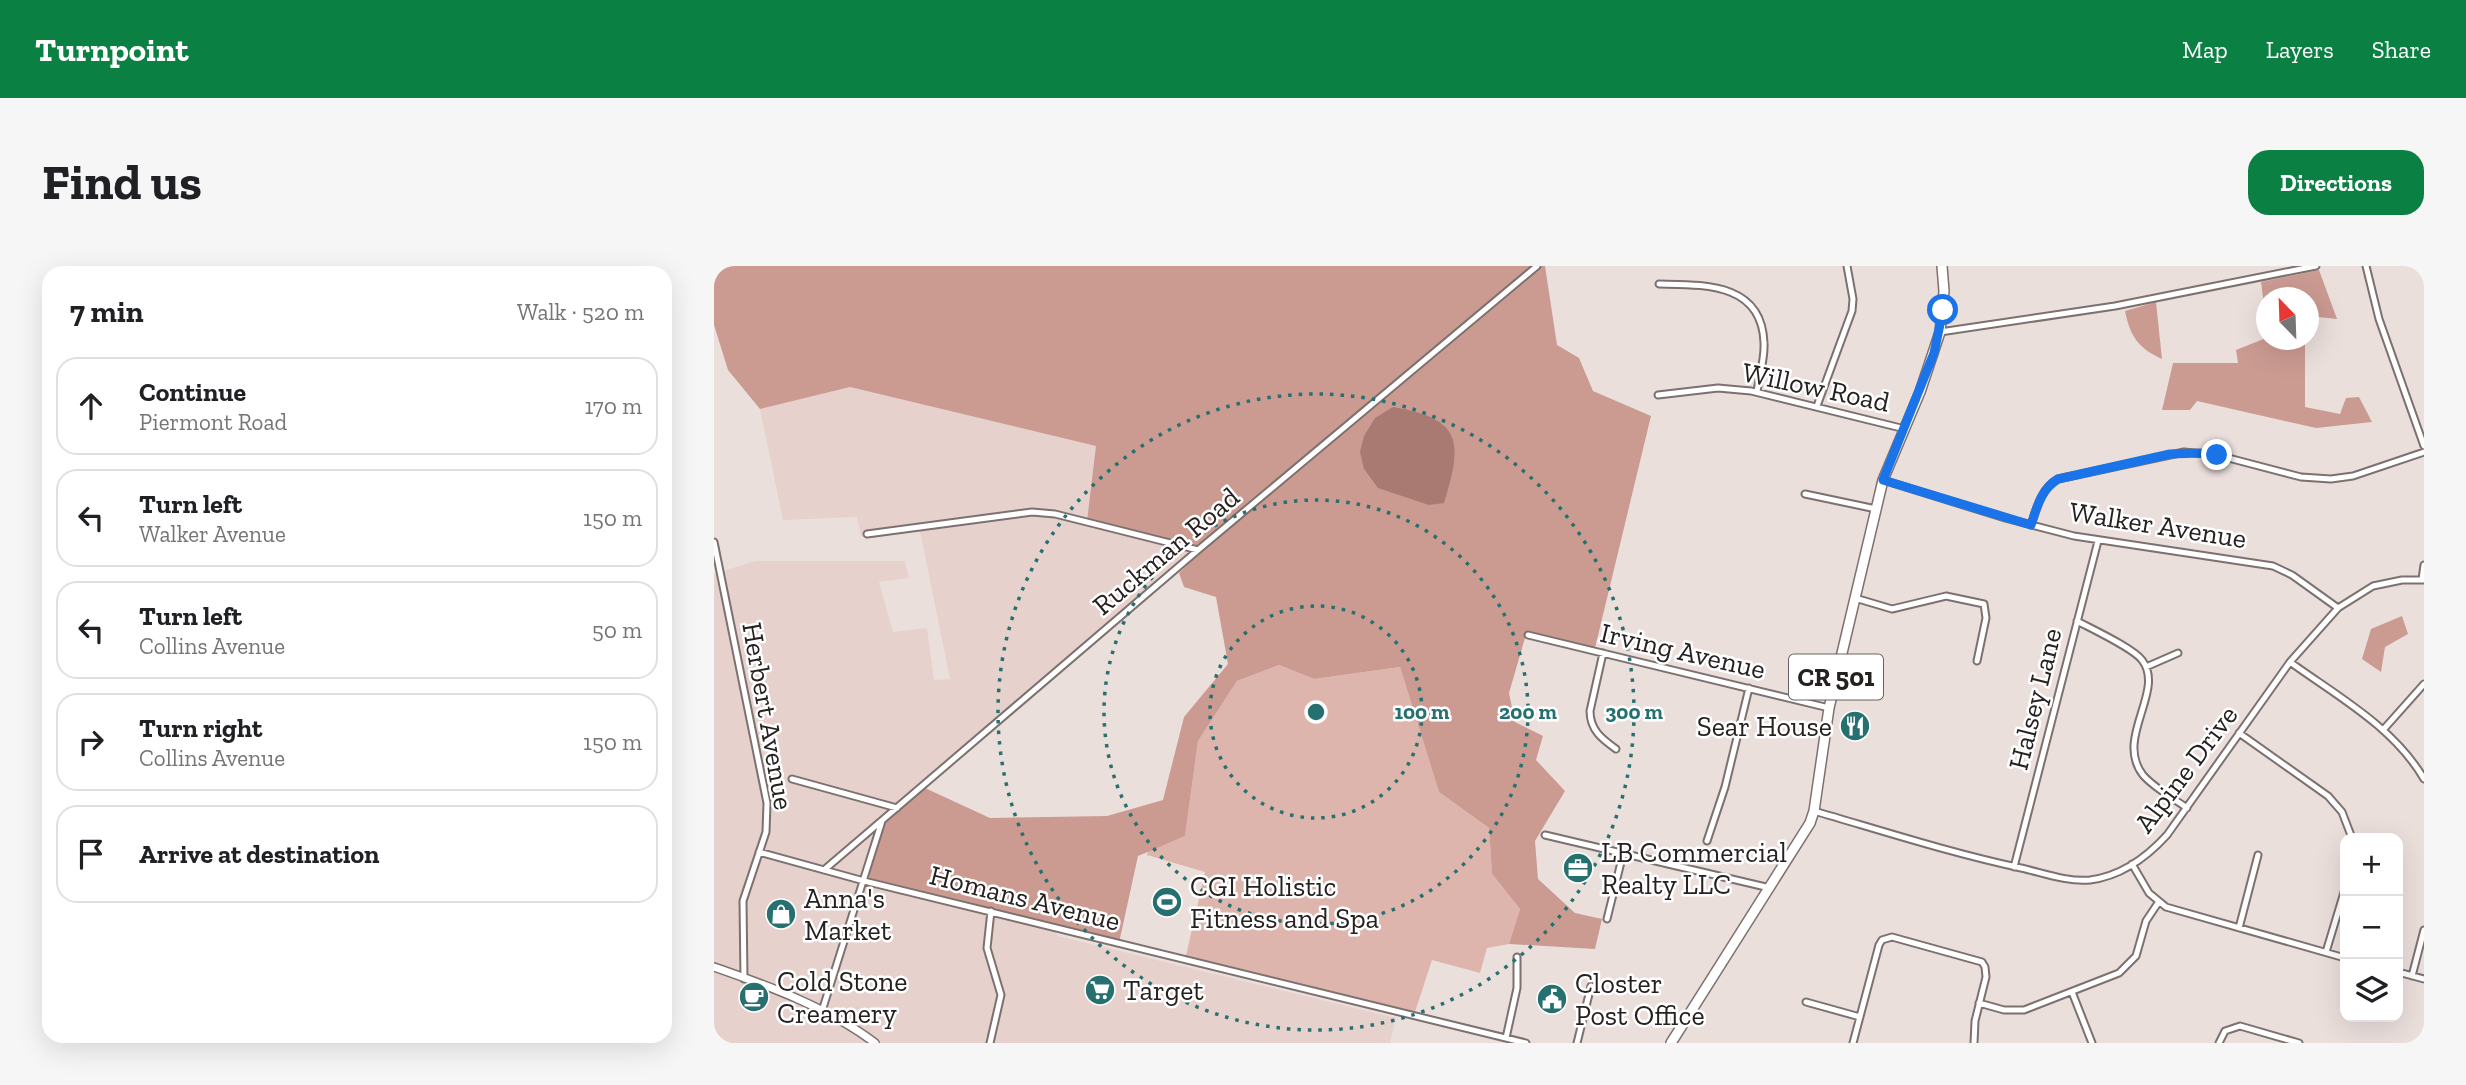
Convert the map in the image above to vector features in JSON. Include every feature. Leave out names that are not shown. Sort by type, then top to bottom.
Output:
[{"type":"main road","name":"CR 501","points":[[1671,1043],[1801,839],[1814,811],[1829,708],[1875,509],[1883,480],[1905,429],[1940,332],[1942,266]]},
{"type":"street","name":"Ruckman Road","points":[[824,870],[1198,550],[1537,266]]},
{"type":"street","points":[[1817,406],[1852,311],[1853,299],[1847,266]]},
{"type":"street","points":[[1940,332],[2115,306],[2316,266]]},
{"type":"street","points":[[2366,266],[2379,319],[2424,446]]},
{"type":"street","points":[[1659,284],[1718,286],[1728,289],[1746,302],[1759,321],[1764,341],[1757,392]]},
{"type":"street","name":"Willow Road","points":[[1658,395],[1718,388],[1757,392],[1905,429]]},
{"type":"street","points":[[2416,423],[2424,422]]},
{"type":"street","points":[[2031,525],[2042,494],[2058,479],[2170,454],[2217,455],[2301,477],[2331,479],[2353,476],[2424,452]]},
{"type":"street","name":"Walker Avenue","points":[[1883,480],[2031,525],[2098,541],[2259,562],[2292,575],[2338,608]]},
{"type":"street","points":[[1805,494],[1875,509]]},
{"type":"street","points":[[867,534],[1032,512],[1055,514],[1198,550]]},
{"type":"street","name":"Halsey Lane","points":[[2014,867],[2098,541]]},
{"type":"street","name":"Herbert Avenue","points":[[714,542],[767,803],[766,828],[743,901],[744,979]]},
{"type":"street","points":[[2423,580],[2424,565]]},
{"type":"street","name":"Alpine Drive","points":[[1814,811],[2014,867],[2081,880],[2106,876],[2133,864],[2157,846],[2290,662],[2338,608],[2373,586],[2402,580],[2423,580]]},
{"type":"street","points":[[1855,598],[1892,609],[1946,596],[1984,604],[1986,618],[1978,661]]},
{"type":"street","points":[[2077,621],[2138,656],[2146,667],[2149,683],[2134,741],[2135,759],[2149,781],[2187,808]]},
{"type":"street","name":"Irving Avenue","points":[[1528,635],[1829,708]]},
{"type":"street","points":[[1603,653],[1590,720],[1602,739],[1616,749]]},
{"type":"street","points":[[2146,667],[2178,653]]},
{"type":"street","points":[[2290,662],[2383,730],[2403,749],[2424,779]]},
{"type":"street","points":[[2383,730],[2424,684]]},
{"type":"street","points":[[1707,841],[1725,787],[1749,688]]},
{"type":"street","points":[[2239,733],[2335,803],[2350,833]]},
{"type":"street","points":[[792,779],[897,808]]},
{"type":"street","points":[[822,1012],[882,821]]},
{"type":"street","points":[[1545,835],[1770,888]]},
{"type":"street","name":"Homans Avenue","points":[[759,852],[864,881],[1526,1043]]},
{"type":"street","points":[[1607,919],[1623,854]]},
{"type":"street","points":[[2239,928],[2258,855]]},
{"type":"street","points":[[2133,864],[2149,893],[2158,903],[2173,910],[2340,956]]},
{"type":"street","points":[[2326,952],[2343,896]]},
{"type":"street","points":[[1979,1003],[2004,1010],[2024,1010],[2119,974],[2132,963],[2146,921],[2158,903]]},
{"type":"street","points":[[990,1043],[1001,995],[987,948],[991,911]]},
{"type":"street","points":[[2412,976],[2424,930]]},
{"type":"street","points":[[1853,1043],[1879,945],[1882,940],[1892,937],[1982,962],[1986,977],[1979,1003],[1974,1043]]},
{"type":"street","points":[[1506,1038],[1517,988],[1517,957]]},
{"type":"street","points":[[714,967],[797,999],[875,1043]]},
{"type":"street","points":[[2403,973],[2424,979]]},
{"type":"street","points":[[1577,1043],[1591,986]]},
{"type":"street","points":[[2072,992],[2092,1043]]},
{"type":"street","points":[[1806,1003],[1860,1017]]},
{"type":"street","points":[[2219,1043],[2225,1031],[2240,1026],[2299,1043]]},
{"type":"shaded area","points":[[714,266],[1545,266],[1557,345],[1579,358],[1593,391],[1651,416],[1595,648],[1527,631],[1509,693],[1515,722],[1543,736],[1536,760],[1565,791],[1535,841],[1538,879],[1575,913],[1602,919],[1595,949],[1509,944],[1520,909],[1492,874],[1489,828],[1439,792],[1400,667],[1314,679],[1279,665],[1237,681],[1198,741],[1185,836],[1138,856],[1119,943],[867,881],[885,822],[925,788],[990,818],[1107,816],[1163,800],[1184,717],[1228,664],[1216,597],[1184,587],[1179,573],[1202,551],[1087,521],[1096,446],[850,387],[760,409],[728,370],[714,325]]},
{"type":"shaded area","points":[[2319,270],[2337,319],[2319,317],[2319,287],[2262,287],[2261,282]]},
{"type":"shaded area","points":[[2156,302],[2162,359],[2136,340],[2125,311]]},
{"type":"shaded area","points":[[2256,342],[2256,350],[2305,350],[2305,407],[2340,414],[2346,398],[2359,397],[2372,422],[2316,428],[2197,401],[2190,410],[2162,410],[2173,363],[2238,363],[2236,350]]},
{"type":"shaded area","points":[[850,387],[1097,446],[1087,521],[1203,551],[885,822],[1052,926],[1058,936],[1396,1018],[1390,1043],[714,1043],[714,574],[755,561],[905,561],[909,578],[879,582],[893,632],[927,628],[934,680],[950,679],[919,526],[861,536],[857,517],[783,520],[760,409]]},
{"type":"shaded area","points":[[1393,407],[1433,418],[1452,436],[1454,464],[1444,503],[1429,505],[1378,488],[1364,469],[1360,452],[1364,436],[1375,418]]},
{"type":"shaded area","points":[[2402,616],[2408,634],[2385,647],[2381,672],[2362,659],[2371,629]]},
{"type":"shaded area","points":[[1279,665],[1314,679],[1400,667],[1439,792],[1489,828],[1492,874],[1520,909],[1509,944],[1487,948],[1480,973],[1432,960],[1414,1015],[1185,960],[1205,872],[1147,855],[1148,851],[1185,836],[1198,741],[1237,681]]},
{"type":"place","name":"Sear House","points":[[1855,726]]},
{"type":"place","name":"LB Commercial Realty LLC","points":[[1578,868]]},
{"type":"place","name":"CGI Holistic Fitness and Spa","points":[[1167,902]]},
{"type":"place","name":"Anna's Market","points":[[781,914]]},
{"type":"place","name":"Target","points":[[1100,990]]},
{"type":"place","name":"Cold Stone Creamery","points":[[754,997]]},
{"type":"place","name":"Closter Post Office","points":[[1552,999]]},
{"type":"route","points":[[1943,310],[1934,353],[1883,480],[2031,525],[2042,494],[2058,479],[2170,454],[2184,452],[2217,455]]}]
